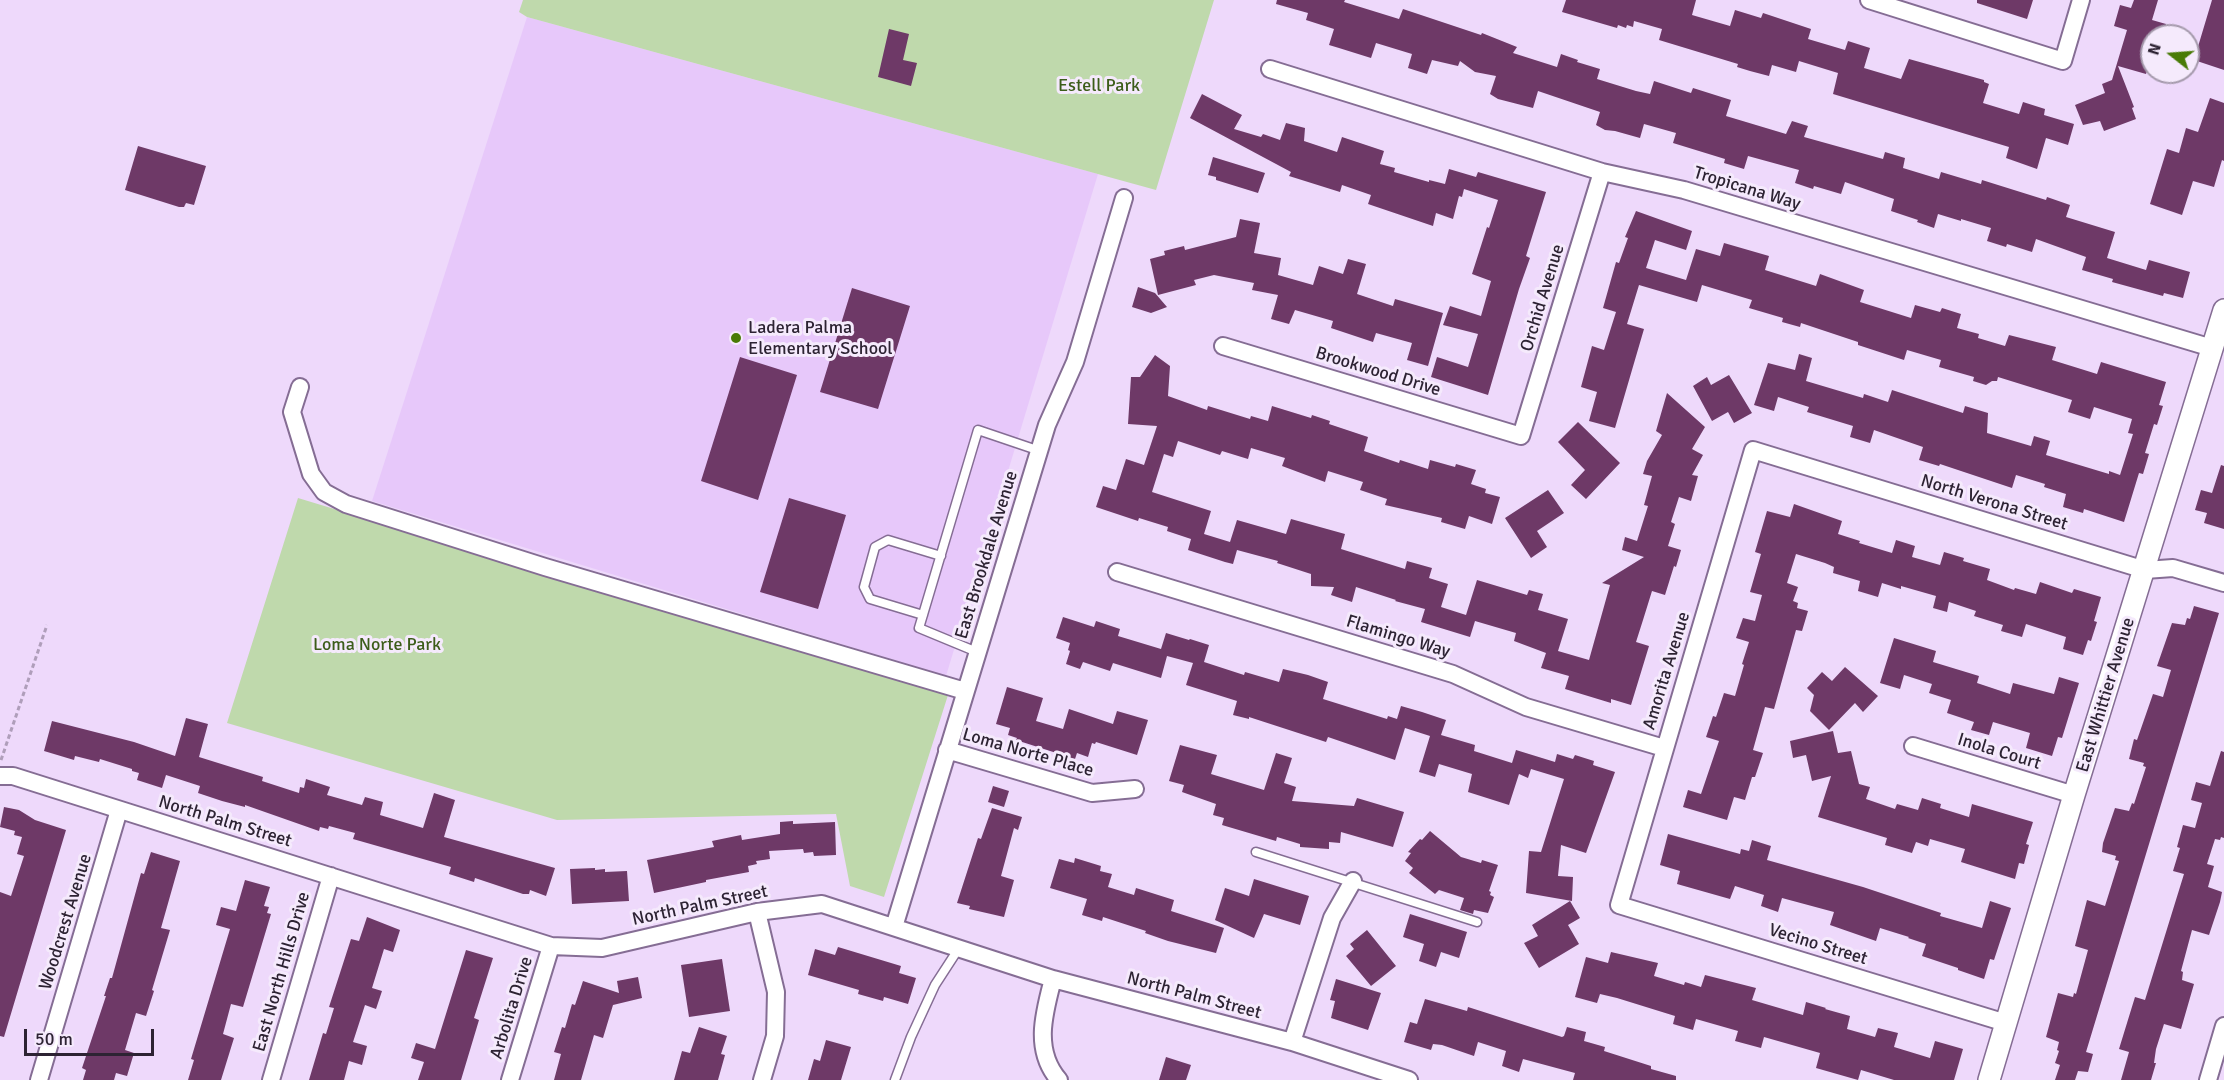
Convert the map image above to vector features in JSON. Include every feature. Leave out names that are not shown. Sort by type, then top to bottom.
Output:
[{"type":"street","points":[[1869,0],[2063,61],[2081,0]]},
{"type":"street","name":"Tropicana Way","points":[[1270,69],[1602,172],[1684,190],[2212,348]]},
{"type":"street","name":"Orchid Avenue","points":[[1521,436],[1602,172]]},
{"type":"street","name":"East Brookdale Avenue","points":[[894,927],[964,691],[1047,425],[1075,362],[1125,198]]},
{"type":"street","name":"East Whittier Avenue","points":[[1989,1080],[2074,795],[2224,310]]},
{"type":"street","name":"Brookwood Drive","points":[[1223,346],[1521,436]]},
{"type":"street","points":[[300,387],[292,412],[310,474],[324,492],[346,504],[545,567],[964,691]]},
{"type":"street","name":"North Verona Street","points":[[1753,450],[2145,570],[2173,568],[2224,583]]},
{"type":"street","name":"Amorita Avenue","points":[[1619,905],[1753,450]]},
{"type":"street","name":"Flamingo Way","points":[[1117,572],[1453,675],[1526,707],[1664,748]]},
{"type":"street","name":"Inola Court","points":[[1913,746],[2074,795]]},
{"type":"street","name":"Loma Norte Place","points":[[947,750],[1092,793],[1135,789]]},
{"type":"street","name":"North Palm Street","points":[[0,776],[14,776],[551,946],[602,948],[757,912],[822,904],[1053,979],[1292,1042],[1409,1080]]},
{"type":"street","name":"Woodcrest Avenue","points":[[39,1080],[119,810]]},
{"type":"street","name":"East North Hills Drive","points":[[271,1080],[331,876]]},
{"type":"street","points":[[1292,1042],[1332,918],[1353,881]]},
{"type":"street","name":"Vecino Street","points":[[1619,905],[2006,1023]]},
{"type":"street","points":[[757,912],[776,992],[775,1036],[762,1080]]},
{"type":"street","name":"Arbolita Drive","points":[[510,1080],[551,946]]},
{"type":"street","points":[[1053,979],[1044,1011],[1042,1039],[1050,1070],[1059,1080]]},
{"type":"street","points":[[2208,1080],[2224,1026]]},
{"type":"lane","points":[[977,652],[919,628],[978,430],[1040,451]]},
{"type":"lane","points":[[923,615],[870,599],[864,587],[875,547],[888,540],[941,556]]},
{"type":"lane","points":[[1257,852],[1477,922]]},
{"type":"lane","points":[[895,1080],[911,1037],[935,985],[959,948]]},
{"type":"path","points":[[0,762],[47,625]]},
{"type":"shaded area","name":"Ladera Palma Elementary School","points":[[527,17],[1098,174],[946,676],[372,501]]},
{"type":"green space","name":"Estell Park","points":[[523,0],[1214,0],[1156,190],[527,17],[519,12]]},
{"type":"green space","name":"Loma Norte Park","points":[[298,498],[948,695],[884,897],[850,886],[836,814],[557,820],[227,723]]},
{"type":"building","points":[[1277,0],[1345,0],[1344,2],[1399,19],[1403,9],[1481,35],[1482,33],[1517,47],[1513,53],[1557,67],[1561,54],[1600,69],[1597,79],[1636,91],[1650,94],[1654,81],[1691,93],[1693,88],[1731,100],[1726,116],[1786,134],[1792,121],[1808,126],[1804,137],[1883,159],[1885,152],[1905,158],[1903,168],[1939,179],[1941,172],[1981,184],[1982,180],[2046,200],[2047,197],[2070,205],[2066,217],[2115,232],[2107,258],[2146,270],[2149,260],[2190,272],[2183,298],[2164,293],[2163,296],[2112,282],[2113,279],[2082,270],[2086,257],[2036,239],[2032,252],[2007,244],[2006,247],[1987,241],[1991,228],[1938,214],[1934,228],[1891,211],[1894,199],[1845,182],[1841,194],[1814,186],[1813,189],[1795,183],[1799,170],[1748,156],[1744,169],[1724,163],[1725,159],[1673,143],[1676,133],[1644,124],[1640,138],[1605,130],[1596,125],[1600,112],[1538,91],[1533,108],[1498,99],[1490,94],[1496,76],[1475,72],[1460,61],[1458,66],[1432,60],[1427,74],[1408,68],[1412,54],[1376,43],[1371,58],[1329,45],[1334,29],[1306,20],[1308,13],[1276,4]]},
{"type":"building","points":[[1566,0],[1696,0],[1692,15],[1730,26],[1735,10],[1761,18],[1763,13],[1811,29],[1808,39],[1845,50],[1848,41],[1870,48],[1864,68],[1901,79],[1909,59],[1984,80],[1989,84],[1983,103],[2019,114],[2023,102],[2045,109],[2044,115],[2074,124],[2068,145],[2046,138],[2037,169],[2006,158],[2009,147],[1833,94],[1838,73],[1799,61],[1796,72],[1772,65],[1769,76],[1750,71],[1737,67],[1738,64],[1659,40],[1662,29],[1634,21],[1633,27],[1627,25],[1626,28],[1618,25],[1617,28],[1562,12]]},
{"type":"building","points":[[1977,0],[2033,0],[2027,19],[1977,3]]},
{"type":"building","points":[[2134,0],[2158,0],[2152,20],[2166,24],[2140,24],[2140,72],[2118,66],[2134,107],[2132,108],[2136,119],[2104,131],[2100,121],[2083,125],[2075,105],[2105,93],[2102,84],[2112,80],[2127,30],[2114,26],[2120,5],[2131,8]]},
{"type":"building","points":[[2212,0],[2224,0],[2224,70],[2200,62],[2200,40]]},
{"type":"building","points":[[889,29],[909,34],[903,60],[917,63],[911,86],[878,77]]},
{"type":"building","points":[[1202,94],[1242,115],[1234,129],[1261,137],[1263,134],[1280,140],[1286,123],[1305,128],[1304,141],[1337,152],[1342,137],[1384,151],[1380,164],[1395,168],[1394,172],[1429,182],[1429,180],[1445,184],[1449,169],[1476,177],[1478,172],[1546,192],[1526,256],[1530,258],[1488,395],[1431,377],[1437,357],[1468,367],[1478,334],[1443,325],[1450,306],[1481,316],[1491,281],[1472,274],[1498,200],[1464,189],[1462,197],[1459,196],[1453,219],[1436,213],[1433,226],[1368,204],[1371,195],[1342,185],[1340,192],[1289,176],[1291,172],[1190,118]]},
{"type":"building","points":[[2210,98],[2224,103],[2224,161],[2222,160],[2214,187],[2193,181],[2182,215],[2150,204],[2167,149],[2179,153],[2186,128],[2198,132]]},
{"type":"building","points":[[138,146],[206,166],[194,205],[186,203],[184,207],[179,207],[125,190]]},
{"type":"building","points":[[1213,157],[1265,173],[1258,193],[1216,180],[1216,177],[1208,175]]},
{"type":"building","points":[[1636,211],[1692,231],[1686,250],[1655,240],[1646,268],[1686,280],[1696,249],[1720,256],[1724,243],[1769,256],[1765,270],[1816,286],[1820,274],[1864,290],[1860,302],[1911,318],[1915,305],[1940,312],[1942,308],[1961,314],[1957,328],[1979,334],[1978,338],[2005,346],[2009,335],[2056,347],[2052,360],[2097,374],[2101,362],[2166,382],[2159,405],[2163,406],[2157,425],[2154,424],[2145,453],[2149,454],[2143,474],[2139,473],[2124,522],[2084,509],[2083,513],[2063,507],[2066,494],[2044,487],[2045,484],[2016,475],[2012,488],[1940,464],[1939,466],[1919,460],[1923,447],[1874,430],[1870,443],[1850,437],[1853,426],[1807,412],[1809,407],[1778,397],[1774,411],[1754,405],[1768,363],[1795,370],[1799,354],[1812,358],[1806,381],[1863,398],[1864,394],[1888,402],[1892,390],[1963,413],[1965,406],[1988,413],[1987,433],[2031,446],[2034,436],[2050,441],[2046,455],[2109,474],[2109,471],[2120,475],[2133,434],[2128,433],[2132,419],[2094,407],[2090,419],[2068,412],[2072,400],[1998,377],[1997,381],[1986,385],[1973,381],[1974,377],[1939,367],[1941,360],[1907,350],[1904,360],[1801,323],[1800,327],[1782,322],[1783,318],[1749,308],[1752,300],[1702,285],[1697,302],[1639,285],[1627,324],[1644,329],[1615,428],[1589,421],[1597,392],[1581,387],[1592,346],[1604,350],[1616,312],[1603,308],[1616,262],[1619,263],[1628,238],[1625,237]]},
{"type":"building","points":[[1240,219],[1260,223],[1254,253],[1281,258],[1278,275],[1313,285],[1319,266],[1343,274],[1348,259],[1366,264],[1357,294],[1393,306],[1395,299],[1443,313],[1428,366],[1407,360],[1412,343],[1376,333],[1373,342],[1331,328],[1333,321],[1295,310],[1289,324],[1271,319],[1278,295],[1252,290],[1254,283],[1214,275],[1194,280],[1196,285],[1158,295],[1150,259],[1165,255],[1164,251],[1184,246],[1185,250],[1236,237]]},
{"type":"building","points":[[1138,287],[1155,293],[1167,307],[1151,313],[1132,307]]},
{"type":"building","points":[[852,288],[910,306],[878,409],[820,392]]},
{"type":"building","points":[[1155,355],[1170,366],[1168,396],[1207,410],[1208,406],[1250,419],[1251,416],[1268,421],[1272,406],[1311,418],[1312,415],[1330,421],[1329,424],[1368,437],[1364,451],[1399,463],[1400,460],[1428,469],[1430,460],[1476,470],[1471,484],[1486,489],[1485,493],[1500,497],[1492,524],[1469,516],[1465,529],[1441,522],[1442,518],[1385,505],[1387,499],[1360,490],[1363,482],[1328,471],[1325,482],[1282,466],[1285,458],[1251,448],[1248,459],[1222,451],[1220,455],[1178,441],[1173,457],[1164,454],[1152,492],[1211,511],[1204,534],[1230,542],[1237,520],[1286,534],[1291,519],[1345,534],[1341,549],[1405,569],[1407,561],[1432,568],[1429,578],[1448,584],[1441,607],[1466,615],[1477,580],[1527,595],[1529,590],[1543,594],[1538,610],[1568,619],[1558,651],[1589,660],[1610,585],[1602,583],[1644,557],[1622,550],[1625,537],[1637,541],[1648,506],[1644,505],[1652,476],[1643,474],[1647,461],[1662,435],[1656,431],[1667,393],[1705,427],[1692,449],[1703,455],[1692,475],[1698,476],[1691,501],[1679,497],[1671,522],[1675,524],[1668,546],[1681,550],[1676,567],[1674,566],[1665,595],[1652,591],[1636,642],[1649,646],[1631,705],[1611,699],[1611,703],[1565,689],[1569,676],[1541,668],[1546,653],[1514,641],[1516,633],[1475,621],[1470,637],[1421,622],[1425,609],[1356,587],[1352,602],[1331,595],[1334,587],[1311,586],[1311,574],[1277,563],[1278,561],[1237,550],[1233,564],[1225,562],[1188,550],[1191,539],[1167,531],[1168,527],[1139,518],[1138,521],[1096,507],[1103,486],[1116,490],[1126,459],[1144,465],[1157,426],[1128,424],[1131,377],[1140,377]]},
{"type":"building","points":[[740,357],[797,375],[758,500],[701,481]]},
{"type":"building","points":[[1729,375],[1752,413],[1734,423],[1728,412],[1712,421],[1693,386],[1707,377],[1711,385]]},
{"type":"building","points":[[1578,422],[1620,463],[1586,499],[1571,485],[1585,470],[1558,442]]},
{"type":"building","points":[[2221,465],[2224,466],[2224,529],[2204,523],[2207,513],[2195,510],[2201,490],[2212,493]]},
{"type":"building","points":[[1548,490],[1564,513],[1537,531],[1547,547],[1531,558],[1505,518]]},
{"type":"building","points":[[789,498],[846,515],[818,609],[760,592]]},
{"type":"building","points":[[1794,504],[1842,521],[1838,534],[1860,541],[1859,543],[1892,553],[1896,540],[1915,546],[1912,557],[1940,565],[1944,552],[1964,558],[1963,561],[1990,569],[1987,580],[2014,590],[2015,588],[2036,594],[2040,582],[2072,593],[2074,589],[2101,597],[2091,641],[2088,640],[2083,655],[2063,649],[2066,637],[2026,624],[2022,637],[2001,631],[2003,625],[1974,616],[1976,611],[1949,602],[1947,612],[1933,608],[1936,596],[1901,586],[1901,589],[1882,583],[1878,597],[1858,591],[1860,581],[1833,573],[1834,567],[1796,554],[1787,583],[1798,587],[1793,601],[1798,603],[1797,608],[1808,611],[1802,631],[1796,630],[1774,709],[1765,707],[1753,750],[1763,753],[1745,800],[1734,797],[1727,820],[1683,807],[1688,790],[1701,794],[1719,741],[1706,737],[1713,716],[1716,717],[1724,693],[1735,696],[1744,665],[1742,664],[1749,642],[1736,638],[1743,618],[1755,621],[1762,595],[1750,592],[1761,554],[1755,552],[1767,511],[1790,517]]},
{"type":"building","points":[[2194,606],[2219,613],[2086,1052],[2093,1054],[2088,1072],[2078,1071],[2075,1080],[2055,1080],[2060,1065],[2055,1063],[2059,1042],[2046,1037],[2058,993],[2073,997],[2074,993],[2076,994],[2088,950],[2075,946],[2087,900],[2105,906],[2119,861],[2115,860],[2116,856],[2102,852],[2103,843],[2115,808],[2129,811],[2132,803],[2134,804],[2146,767],[2143,766],[2144,763],[2129,759],[2134,739],[2137,740],[2153,694],[2163,697],[2171,670],[2157,666],[2172,623],[2185,625],[2187,618],[2190,619]]},
{"type":"building","points":[[1063,617],[1094,627],[1096,621],[1120,629],[1118,636],[1161,649],[1166,633],[1209,645],[1204,662],[1244,675],[1245,672],[1279,682],[1283,669],[1308,675],[1328,682],[1323,699],[1387,719],[1388,716],[1397,719],[1401,706],[1422,712],[1446,720],[1441,735],[1475,745],[1474,751],[1512,763],[1516,750],[1555,762],[1557,754],[1573,759],[1575,755],[1594,761],[1593,765],[1615,772],[1586,853],[1561,845],[1558,876],[1573,877],[1572,901],[1526,893],[1529,851],[1541,852],[1564,779],[1531,769],[1528,778],[1519,774],[1509,805],[1468,792],[1472,774],[1439,764],[1435,777],[1419,772],[1430,736],[1405,728],[1395,760],[1328,737],[1326,742],[1249,717],[1249,719],[1233,715],[1237,701],[1186,685],[1193,663],[1167,656],[1161,678],[1113,663],[1110,671],[1083,662],[1080,669],[1066,664],[1070,643],[1056,638]]},
{"type":"building","points":[[1894,638],[1936,651],[1933,662],[1979,676],[1977,683],[2010,694],[2013,683],[2054,694],[2059,677],[2079,683],[2062,738],[2058,737],[2052,756],[2026,748],[2030,733],[1993,722],[1989,735],[1971,730],[1974,722],[1947,713],[1951,700],[1929,693],[1932,684],[1904,675],[1900,689],[1880,683]]},
{"type":"building","points":[[1845,667],[1878,696],[1863,712],[1855,703],[1829,730],[1810,711],[1814,695],[1807,688],[1822,672],[1832,681]]},
{"type":"building","points":[[1007,687],[1043,698],[1036,721],[1063,729],[1069,709],[1113,724],[1117,711],[1148,720],[1137,755],[1096,742],[1092,743],[1088,757],[1077,753],[1075,759],[1016,740],[1017,738],[1008,735],[1010,728],[996,724]]},
{"type":"building","points":[[186,718],[208,724],[199,757],[263,777],[262,781],[299,793],[300,787],[304,788],[306,779],[330,787],[327,795],[362,805],[365,797],[383,802],[380,815],[423,828],[434,793],[455,800],[444,837],[555,868],[546,896],[530,890],[529,894],[523,894],[475,878],[474,882],[449,874],[451,867],[353,839],[355,833],[329,826],[328,829],[320,827],[319,831],[245,805],[245,807],[198,793],[200,786],[166,775],[162,788],[137,780],[139,773],[132,769],[100,759],[99,762],[75,756],[74,760],[44,751],[52,721],[134,742],[175,756]]},
{"type":"building","points":[[1833,731],[1838,753],[1851,751],[1859,784],[1870,787],[1866,799],[1895,809],[1897,804],[1918,810],[1922,798],[1941,804],[1940,808],[1969,817],[1972,804],[2033,822],[2026,844],[2029,845],[2024,864],[2019,863],[2015,879],[1961,862],[1965,849],[1930,839],[1928,846],[1916,842],[1912,853],[1885,845],[1887,838],[1818,817],[1831,776],[1812,781],[1806,755],[1793,758],[1790,741]]},
{"type":"building","points":[[1180,745],[1217,755],[1211,774],[1264,790],[1276,753],[1292,758],[1284,783],[1296,787],[1292,801],[1354,806],[1357,798],[1404,812],[1393,847],[1341,832],[1340,843],[1329,842],[1329,849],[1300,847],[1300,844],[1277,837],[1276,841],[1222,825],[1224,818],[1213,815],[1216,804],[1182,792],[1184,785],[1169,781]]},
{"type":"building","points":[[2221,751],[2224,752],[2224,838],[2215,839],[2207,864],[2214,866],[2208,887],[2222,892],[2220,902],[2209,935],[2192,930],[2181,971],[2183,972],[2182,980],[2194,984],[2181,1029],[2164,1024],[2156,1049],[2154,1063],[2156,1063],[2151,1080],[2121,1080],[2129,1052],[2119,1049],[2135,997],[2145,1000],[2184,874],[2173,871],[2180,848],[2177,847],[2183,825],[2195,828],[2202,803],[2191,800],[2196,782],[2210,786]]},
{"type":"building","points":[[993,786],[1009,791],[1004,807],[988,802]]},
{"type":"building","points":[[4,807],[19,810],[35,820],[66,830],[4,1037],[0,1036],[0,892],[11,896],[24,856],[17,854],[22,837],[14,835],[15,831],[0,827]]},
{"type":"building","points":[[992,808],[1022,817],[1018,830],[1014,828],[1001,876],[1014,880],[1004,917],[969,909],[970,906],[957,903],[978,838],[981,839]]},
{"type":"building","points":[[793,821],[793,824],[835,822],[836,855],[814,856],[813,852],[804,853],[803,849],[769,851],[770,859],[756,861],[757,864],[748,866],[749,872],[654,893],[647,860],[714,847],[712,841],[741,835],[742,840],[780,834],[780,822]]},
{"type":"building","points":[[1430,831],[1461,857],[1498,865],[1489,891],[1494,897],[1488,913],[1474,910],[1473,914],[1460,910],[1464,898],[1439,890],[1435,894],[1409,873],[1413,868],[1405,861],[1411,853],[1408,852]]},
{"type":"building","points":[[1668,834],[1740,854],[1741,849],[1749,851],[1752,840],[1771,846],[1767,860],[1863,887],[1941,913],[1940,916],[1982,928],[1990,901],[2011,908],[1994,960],[1990,959],[1984,979],[1922,956],[1926,944],[1909,937],[1880,928],[1876,941],[1830,925],[1834,912],[1782,898],[1778,912],[1761,906],[1764,895],[1735,886],[1730,899],[1677,884],[1680,871],[1660,865]]},
{"type":"building","points":[[151,852],[180,861],[161,928],[170,930],[152,990],[154,991],[146,1016],[136,1013],[125,1050],[134,1053],[127,1076],[116,1073],[114,1080],[83,1080],[86,1070],[82,1068],[110,978],[112,978],[141,873],[144,874]]},
{"type":"building","points":[[1075,858],[1101,866],[1100,871],[1112,874],[1108,887],[1134,895],[1136,888],[1174,900],[1171,911],[1224,928],[1216,953],[1168,941],[1103,917],[1102,921],[1082,915],[1087,899],[1050,888],[1059,859],[1074,863]]},
{"type":"building","points":[[595,868],[595,870],[605,869],[605,872],[627,871],[629,901],[572,904],[570,869]]},
{"type":"building","points":[[1254,879],[1309,896],[1300,925],[1264,914],[1254,938],[1215,920],[1225,888],[1249,896]]},
{"type":"building","points":[[245,880],[270,887],[264,906],[269,907],[267,913],[271,914],[243,1007],[231,1004],[223,1034],[234,1038],[221,1080],[188,1080],[194,1060],[191,1059],[230,929],[216,925],[221,907],[236,911]]},
{"type":"building","points":[[1570,901],[1580,918],[1568,925],[1579,944],[1539,968],[1524,943],[1538,936],[1532,925]]},
{"type":"building","points":[[1410,914],[1467,932],[1459,958],[1441,952],[1436,967],[1419,961],[1424,944],[1403,937]]},
{"type":"building","points":[[367,917],[400,930],[393,952],[384,949],[372,988],[382,991],[376,1009],[365,1005],[353,1042],[367,1046],[362,1065],[349,1061],[344,1080],[309,1080],[323,1033],[326,1034],[334,1008],[329,1007],[351,939],[359,941]]},
{"type":"building","points":[[1367,930],[1396,966],[1371,986],[1346,956],[1354,949],[1350,944]]},
{"type":"building","points":[[838,947],[901,966],[899,973],[916,978],[908,1004],[884,997],[883,1001],[858,994],[859,990],[808,975],[815,949],[835,955]]},
{"type":"building","points":[[466,950],[493,958],[474,1018],[479,1020],[461,1080],[418,1080],[424,1062],[411,1058],[416,1043],[435,1049]]},
{"type":"building","points":[[1611,952],[1658,963],[1654,976],[1684,985],[1685,982],[1701,987],[1705,975],[1756,988],[1752,1000],[1803,1015],[1806,1002],[1826,1008],[1850,1016],[1847,1029],[1875,1037],[1878,1028],[1898,1033],[1894,1047],[1930,1058],[1935,1041],[1963,1049],[1954,1080],[1894,1080],[1861,1070],[1858,1080],[1816,1068],[1820,1053],[1764,1037],[1761,1048],[1735,1041],[1738,1031],[1696,1019],[1693,1030],[1673,1024],[1675,1016],[1600,994],[1597,1003],[1575,997],[1586,957],[1608,963]]},
{"type":"building","points":[[722,959],[730,1011],[689,1017],[681,965]]},
{"type":"building","points":[[638,977],[642,998],[613,1005],[603,1038],[594,1035],[581,1080],[554,1080],[561,1054],[554,1052],[562,1027],[565,1028],[572,1004],[575,1005],[583,981],[619,993],[617,981]]},
{"type":"building","points":[[1336,979],[1381,993],[1368,1030],[1331,1018],[1335,1001],[1330,1000]]},
{"type":"building","points":[[1425,999],[1467,1011],[1468,1007],[1562,1037],[1567,1027],[1586,1032],[1584,1041],[1605,1047],[1604,1051],[1651,1066],[1651,1069],[1676,1076],[1676,1080],[1573,1080],[1575,1073],[1523,1059],[1519,1072],[1502,1066],[1506,1051],[1478,1042],[1474,1056],[1442,1045],[1433,1044],[1431,1050],[1404,1042],[1410,1022],[1417,1024]]},
{"type":"building","points":[[699,1027],[727,1036],[721,1054],[725,1055],[718,1080],[674,1080],[682,1051],[690,1053]]},
{"type":"building","points":[[826,1040],[851,1047],[841,1080],[808,1080],[814,1059],[820,1061]]},
{"type":"building","points":[[1166,1057],[1191,1065],[1186,1080],[1159,1080]]},
{"type":"place","name":"Ladera Palma Elementary School","points":[[736,338]]}]
